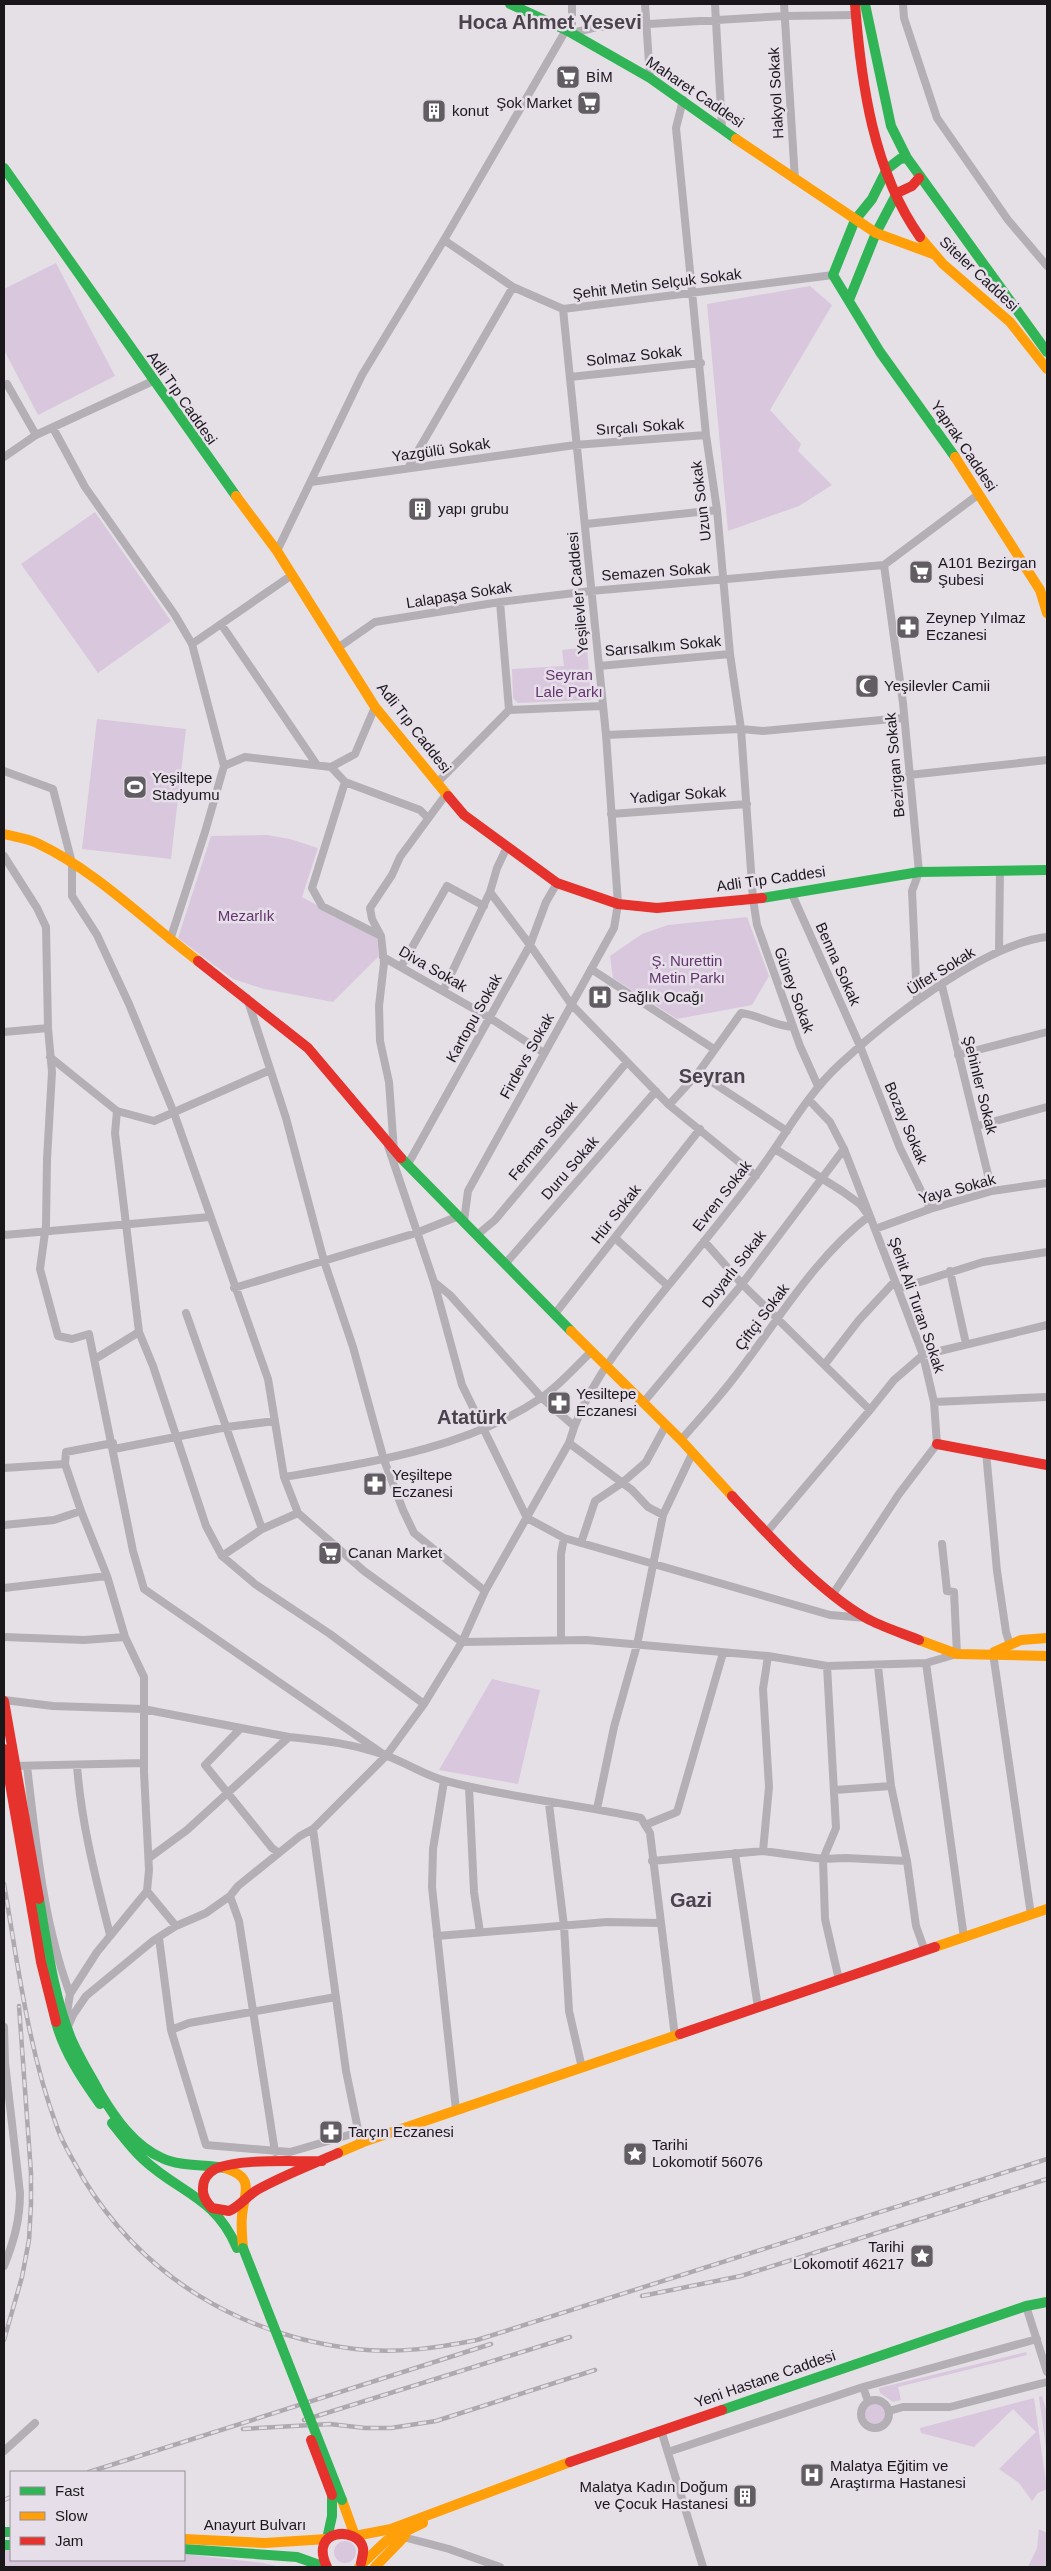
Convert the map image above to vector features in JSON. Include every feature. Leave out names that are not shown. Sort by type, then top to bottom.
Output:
[{"type":"street","name":"Maharet Caddesi","points":[[512,4],[569,31],[650,78],[855,220]]},
{"type":"street","points":[[277,551],[362,375],[569,31],[572,4]]},
{"type":"street","points":[[645,4],[650,78]]},
{"type":"street","points":[[714,4],[722,128]]},
{"type":"street","name":"Hakyol Sokak","points":[[784,4],[795,180]]},
{"type":"street","name":"Siteler Caddesi","points":[[855,4],[866,87],[887,168],[904,213],[933,254],[1020,332],[1047,369]]},
{"type":"street","name":"Siteler Caddesi","points":[[865,4],[891,126],[907,158],[919,178],[1047,352]]},
{"type":"street","points":[[903,4],[904,18],[937,118],[1008,220],[1047,266]]},
{"type":"street","points":[[569,31],[597,27],[785,16],[856,15]]},
{"type":"street","name":"Uzun Sokak","points":[[683,100],[676,128],[694,294],[706,435],[717,510],[722,581],[741,729],[753,899]]},
{"type":"street","points":[[833,275],[855,220],[872,199],[887,168],[900,159],[907,158]]},
{"type":"street","name":"Adli Tıp Caddesi","points":[[4,168],[153,382],[277,551],[375,707],[464,815],[557,883],[618,904],[657,908],[753,899],[918,872],[1047,870]]},
{"type":"street","points":[[849,300],[876,233],[898,193],[912,186],[919,178]]},
{"type":"street","points":[[855,220],[876,233],[933,254]]},
{"type":"street","name":"Şehit Metin Selçuk Sokak","points":[[444,240],[513,287],[563,309],[833,275]]},
{"type":"street","name":"Yaprak Caddesi","points":[[833,275],[880,352],[944,440],[1043,588],[1047,613]]},
{"type":"street","points":[[408,468],[513,287]]},
{"type":"street","name":"Yeşilevler Caddesi","points":[[563,309],[575,445],[586,524],[606,735],[618,904]]},
{"type":"street","name":"Solmaz Sokak","points":[[570,377],[700,363]]},
{"type":"street","points":[[4,457],[36,435],[153,382]]},
{"type":"street","points":[[7,384],[36,435]]},
{"type":"street","points":[[53,428],[85,487],[176,615],[192,644],[224,766],[206,832],[170,940]]},
{"type":"street","name":"Sırçalı Sokak","points":[[575,445],[706,435]]},
{"type":"street","name":"Yazgülü Sokak","points":[[311,482],[575,445]]},
{"type":"street","points":[[884,564],[979,494]]},
{"type":"street","points":[[586,524],[717,510]]},
{"type":"street","name":"Semazen Sokak","points":[[591,591],[722,581],[884,564]]},
{"type":"street","name":"Bezirgan Sokak","points":[[884,564],[904,718],[918,872],[912,891],[917,1001]]},
{"type":"street","points":[[192,644],[292,575]]},
{"type":"street","name":"Lalapaşa Sokak","points":[[338,647],[375,622],[500,602],[591,591]]},
{"type":"street","points":[[500,602],[509,710]]},
{"type":"street","points":[[221,624],[317,765]]},
{"type":"street","name":"Sarısalkım Sokak","points":[[599,666],[730,654]]},
{"type":"street","points":[[438,782],[509,710],[602,706]]},
{"type":"street","points":[[224,766],[245,757],[331,767],[355,754],[375,707]]},
{"type":"street","points":[[606,735],[741,729],[762,731],[904,718]]},
{"type":"street","points":[[909,775],[1047,760]]},
{"type":"street","points":[[331,767],[345,782],[420,810],[428,818]]},
{"type":"street","points":[[4,771],[53,788],[72,862],[72,896],[97,935],[129,1004],[174,1114],[234,1288],[268,1379],[284,1477],[298,1513],[364,1571],[462,1642],[561,1640],[768,1656],[827,1666],[878,1666],[926,1663],[958,1654],[993,1653],[1047,1656]]},
{"type":"street","points":[[345,782],[312,888],[322,906],[381,936]]},
{"type":"street","points":[[394,1151],[389,1082],[380,1041],[379,1006],[384,957],[381,936],[372,919],[370,908],[392,875],[400,857],[447,793]]},
{"type":"street","name":"Yadigar Sokak","points":[[611,814],[747,804]]},
{"type":"street","points":[[4,834],[36,842],[72,862],[119,895],[170,940],[247,998],[308,1048],[394,1151],[554,1315],[591,1352],[606,1364],[681,1440],[766,1533],[832,1594],[866,1618],[930,1645],[958,1654]]},
{"type":"street","points":[[443,991],[484,906],[497,868],[507,848]]},
{"type":"street","points":[[4,856],[37,908],[46,927],[48,1028],[52,1072],[45,1232],[40,1269],[58,1336],[72,1339],[89,1334],[133,1551],[144,1588],[386,1756]]},
{"type":"street","name":"Adli Tıp Caddesi","points":[[1032,869],[1047,864]]},
{"type":"street","points":[[999,950],[1000,870]]},
{"type":"street","name":"Kartopu Sokak","points":[[408,1164],[530,944],[546,902],[557,883]]},
{"type":"street","points":[[402,965],[447,886],[484,906]]},
{"type":"street","points":[[490,892],[530,944],[571,1004],[656,1092],[756,1176]]},
{"type":"street","name":"Benna Sokak","points":[[791,892],[860,1046]]},
{"type":"street","name":"Güney Sokak","points":[[753,899],[756,925],[807,1066],[818,1086]]},
{"type":"street","name":"Firdevs Sokak","points":[[462,1219],[468,1191],[614,928],[618,904]]},
{"type":"street","name":"Ülfet Sokak","points":[[860,1046],[917,1001],[999,950],[1029,939],[1047,937]]},
{"type":"street","name":"Diva Sokak","points":[[384,957],[402,965],[544,1052]]},
{"type":"street","points":[[591,969],[714,1049]]},
{"type":"street","name":"Şehinler Sokak","points":[[942,986],[992,1192]]},
{"type":"street","points":[[247,998],[286,1118],[324,1261],[353,1348],[384,1460],[414,1533],[485,1591]]},
{"type":"street","points":[[669,1104],[698,1073],[740,1013],[753,1014],[781,1026],[793,1027]]},
{"type":"street","points":[[4,1032],[48,1028]]},
{"type":"street","points":[[958,1055],[1047,1032]]},
{"type":"street","name":"Evren Sokak","points":[[64,2028],[86,1996],[176,1926],[206,1913],[230,1896],[238,1886],[300,1836],[313,1829],[386,1756],[424,1704],[462,1642],[485,1591],[569,1443],[574,1426],[606,1364],[756,1176],[818,1086],[860,1046]]},
{"type":"street","name":"Bozay Sokak","points":[[860,1046],[900,1148],[930,1209]]},
{"type":"street","points":[[50,1058],[117,1111],[154,1121],[174,1114],[270,1070]]},
{"type":"street","name":"Ferman Sokak","points":[[478,1235],[495,1220],[627,1062]]},
{"type":"street","points":[[52,1072],[58,1064]]},
{"type":"street","points":[[698,1073],[787,1131]]},
{"type":"street","name":"Duru Sokak","points":[[505,1264],[656,1092]]},
{"type":"street","name":"Şehit Ali Turan Sokak","points":[[809,1100],[830,1122],[844,1149],[923,1355],[934,1402],[937,1444]]},
{"type":"street","points":[[977,1126],[1047,1107]]},
{"type":"street","points":[[117,1111],[115,1133],[138,1332],[177,1438],[206,1526],[222,1556],[255,1584],[330,1634],[424,1704]]},
{"type":"street","name":"Hür Sokak","points":[[554,1315],[700,1129]]},
{"type":"street","points":[[386,1141],[434,1282],[462,1385],[527,1518],[564,1538],[830,1615],[866,1618]]},
{"type":"street","points":[[776,1149],[860,1204],[869,1216]]},
{"type":"street","name":"Duyarlı Sokak","points":[[643,1403],[742,1284],[844,1149]]},
{"type":"street","name":"Yaya Sokak","points":[[875,1229],[930,1209],[992,1192],[1047,1183]]},
{"type":"street","name":"Çiftçi Sokak","points":[[681,1440],[732,1380],[803,1284],[848,1232],[869,1216]]},
{"type":"street","points":[[4,1234],[210,1217]]},
{"type":"street","points":[[234,1288],[462,1219]]},
{"type":"street","points":[[615,1238],[668,1286]]},
{"type":"street","points":[[704,1241],[742,1284],[826,1364],[870,1410]]},
{"type":"street","points":[[898,1289],[983,1262],[1047,1252]]},
{"type":"street","points":[[950,1271],[966,1344]]},
{"type":"street","points":[[826,1364],[859,1320],[895,1281]]},
{"type":"street","points":[[434,1282],[450,1295],[542,1398],[574,1426]]},
{"type":"street","points":[[186,1313],[262,1529]]},
{"type":"street","points":[[766,1533],[894,1380],[923,1355],[1047,1324]]},
{"type":"street","points":[[95,1359],[138,1332]]},
{"type":"street","points":[[284,1477],[384,1460],[483,1430],[542,1398],[591,1352]]},
{"type":"street","points":[[934,1402],[1047,1398]]},
{"type":"street","points":[[64,2028],[70,1994],[110,1935],[147,1891],[149,1858],[144,1763],[144,1677],[125,1637],[107,1576],[80,1512],[65,1464],[66,1452],[177,1438],[227,1427],[275,1421]]},
{"type":"street","points":[[581,1543],[595,1501],[622,1483],[646,1462],[666,1426]]},
{"type":"street","points":[[569,1443],[632,1490],[648,1507],[663,1516]]},
{"type":"street","points":[[832,1594],[899,1494],[937,1444],[1047,1464]]},
{"type":"street","points":[[986,1452],[997,1571],[1006,1632],[1010,1645]]},
{"type":"street","points":[[598,1808],[614,1727],[637,1645],[663,1516],[692,1454]]},
{"type":"street","points":[[4,1468],[65,1464]]},
{"type":"street","points":[[4,1525],[54,1520],[80,1512]]},
{"type":"street","points":[[222,1556],[262,1529],[298,1513]]},
{"type":"street","points":[[561,1640],[561,1554],[564,1538]]},
{"type":"street","points":[[942,1544],[947,1591],[954,1592],[958,1654]]},
{"type":"street","points":[[4,1588],[107,1576]]},
{"type":"street","points":[[4,1637],[84,1640],[125,1637]]},
{"type":"street","points":[[993,1653],[1021,1640],[1047,1638]]},
{"type":"street","points":[[645,1825],[677,1812],[723,1653]]},
{"type":"street","points":[[993,1653],[1031,1915]]},
{"type":"street","points":[[763,1852],[769,1787],[763,1688],[768,1656]]},
{"type":"street","points":[[926,1663],[964,1938]]},
{"type":"street","points":[[827,1666],[836,1828],[823,1859],[825,1919],[839,1980]]},
{"type":"street","points":[[878,1666],[892,1786],[907,1861],[916,1926],[926,1950]]},
{"type":"street","points":[[675,2037],[650,1833],[641,1818],[598,1808],[550,1804],[469,1787],[444,1780],[386,1756],[332,1742],[289,1737],[143,1709],[53,1706],[4,1701],[11,1766],[41,1962],[82,2077],[128,2143],[143,2159],[211,2207],[224,2212],[237,2208],[246,2197],[361,2144],[456,2110],[675,2037],[1047,1909]]},
{"type":"street","points":[[242,1728],[205,1766],[279,1854]]},
{"type":"street","points":[[149,1858],[187,1830],[289,1737]]},
{"type":"street","points":[[4,1750],[11,1766],[64,2028],[120,2123],[137,2142],[153,2154],[171,2161],[196,2166],[229,2167],[240,2173],[246,2184],[240,2248]]},
{"type":"street","points":[[11,1766],[144,1763]]},
{"type":"street","points":[[77,1765],[79,1791],[91,1860],[110,1935]]},
{"type":"street","points":[[27,1766],[38,1858],[62,1971],[70,1994]]},
{"type":"street","points":[[444,1780],[432,1862],[432,1887],[456,2110]]},
{"type":"street","points":[[835,1790],[892,1786]]},
{"type":"street","points":[[469,1787],[474,1892],[480,1932]]},
{"type":"street","points":[[550,1804],[564,1926],[569,2011],[582,2068]]},
{"type":"street","points":[[313,1829],[346,2071],[361,2144]]},
{"type":"street","points":[[652,1860],[763,1852],[823,1859],[907,1861]]},
{"type":"street","points":[[735,1853],[758,2008]]},
{"type":"street","points":[[147,1891],[176,1926]]},
{"type":"street","points":[[230,1896],[239,1921],[275,2152]]},
{"type":"street","points":[[437,1936],[608,1922],[660,1923]]},
{"type":"street","points":[[159,1938],[170,2030],[206,2145],[290,2152],[359,2132]]},
{"type":"street","points":[[170,2030],[189,2023],[336,1997]]},
{"type":"street","points":[[4,2027],[5,2063],[20,2193],[20,2214],[16,2236],[4,2266]]},
{"type":"street","points":[[322,2161],[222,2167],[210,2172],[203,2183],[203,2196],[240,2248],[337,2497],[364,2551],[359,2566]]},
{"type":"street","name":"Yeni Hastane Caddesi","points":[[355,2536],[391,2529],[495,2489],[661,2430],[1026,2306],[1046,2301]]},
{"type":"street","points":[[1026,2306],[1047,2372]]},
{"type":"street","points":[[668,2452],[863,2386],[1037,2339]]},
{"type":"street","points":[[889,2411],[903,2407],[950,2407],[1047,2382]]},
{"type":"street","points":[[863,2386],[868,2401],[861,2414],[867,2426],[881,2427],[888,2420],[889,2411],[881,2401],[868,2401]]},
{"type":"street","points":[[4,2452],[35,2423]]},
{"type":"street","points":[[661,2430],[702,2567]]},
{"type":"street","name":"Yeni Hastane Caddesi","points":[[359,2566],[386,2541],[495,2489]]},
{"type":"street","points":[[326,2567],[322,2552],[337,2497]]},
{"type":"street","points":[[375,2567],[403,2537],[418,2525]]},
{"type":"street","name":"Anayurt Bulvarı","points":[[185,2539],[265,2543],[327,2539],[336,2533],[343,2532],[355,2536]]},
{"type":"street","points":[[403,2537],[449,2549],[500,2567]]},
{"type":"street","name":"Anayurt Bulvarı","points":[[185,2549],[297,2557],[326,2567]]},
{"type":"street","points":[[297,2557],[310,2567]]},
{"type":"green space","points":[[56,263],[115,376],[38,415],[4,350],[4,289]]},
{"type":"green space","points":[[810,286],[832,305],[770,410],[801,444],[798,451],[832,485],[799,506],[728,531],[707,304]]},
{"type":"green space","points":[[95,512],[171,621],[98,673],[21,564]]},
{"type":"green space","name":"Seyran Lale Parkı","points":[[587,647],[591,700],[518,703],[513,698],[512,669],[564,666],[562,650]]},
{"type":"green space","points":[[97,719],[186,729],[171,859],[82,849]]},
{"type":"green space","name":"Mezarlık","points":[[267,835],[290,839],[318,848],[302,897],[377,938],[379,956],[333,1002],[264,989],[233,979],[178,938],[211,836]]},
{"type":"green space","name":"Ş. Nurettin Metin Parkı","points":[[747,917],[769,976],[752,1005],[677,1019],[613,978],[610,956],[642,934],[668,925]]},
{"type":"green space","points":[[492,1679],[540,1690],[518,1784],[439,1770]]},
{"type":"green space","points":[[1026,2352],[1027,2355],[898,2387],[901,2400],[893,2402],[880,2393],[879,2388]]},
{"type":"green space","points":[[1042,2396],[1047,2413],[1047,2455],[1039,2397]]},
{"type":"green space","points":[[1034,2398],[1047,2489],[1038,2493],[1032,2501],[1019,2483],[999,2469],[1036,2432],[1013,2409],[974,2447],[921,2433],[920,2428]]},
{"type":"green space","points":[[876,2402],[884,2405],[887,2413],[884,2421],[876,2424],[868,2421],[865,2413],[868,2405]]},
{"type":"green space","points":[[1039,2529],[1047,2533],[1047,2567],[1028,2567],[1037,2548]]},
{"type":"green space","points":[[345,2541],[353,2544],[356,2552],[353,2560],[345,2563],[337,2560],[334,2552],[337,2544]]},
{"type":"green space","points":[[10,2547],[10,2561],[185,2561],[185,2554],[263,2563],[281,2567],[4,2567],[4,2548]]},
{"type":"railway","points":[[4,1884],[25,2007],[38,2068],[59,2134],[83,2178],[107,2213],[135,2245],[165,2272],[198,2295],[234,2315],[272,2330],[313,2342],[355,2349],[386,2351],[432,2348],[477,2340],[1047,2159]]},
{"type":"railway","points":[[4,2340],[22,2277],[29,2240],[31,2204],[31,2173],[19,2006]]},
{"type":"railway","points":[[642,2296],[741,2276],[1047,2179]]},
{"type":"railway","points":[[304,2420],[570,2337]]},
{"type":"railway","points":[[92,2471],[491,2344]]},
{"type":"railway","points":[[243,2429],[330,2424],[365,2428],[391,2428],[436,2421],[595,2370]]},
{"type":"railway","points":[[4,2500],[10,2497]]},
{"type":"traffic: fast","points":[[510,4],[566,30],[650,78],[736,139]]},
{"type":"traffic: fast","points":[[865,4],[891,126],[907,158],[1047,352]]},
{"type":"traffic: fast","points":[[907,158],[900,159],[887,169],[872,199],[855,220],[833,275],[880,352],[955,457]]},
{"type":"traffic: fast","points":[[4,168],[236,496]]},
{"type":"traffic: fast","points":[[849,300],[876,233],[897,193]]},
{"type":"traffic: fast","points":[[762,898],[919,872],[1047,870]]},
{"type":"traffic: fast","points":[[401,1158],[571,1331]]},
{"type":"traffic: fast","points":[[39,1899],[51,1968],[64,2020],[77,2051],[112,2112],[134,2139],[162,2158],[185,2164],[225,2168]]},
{"type":"traffic: fast","points":[[56,2022],[69,2055],[100,2104]]},
{"type":"traffic: fast","points":[[112,2123],[143,2159],[207,2206],[218,2217],[237,2248]]},
{"type":"traffic: fast","points":[[243,2248],[342,2500]]},
{"type":"traffic: fast","points":[[722,2410],[1026,2306],[1047,2302]]},
{"type":"traffic: fast","points":[[327,2539],[332,2516],[332,2495]]},
{"type":"traffic: fast","points":[[4,2532],[10,2532]]},
{"type":"traffic: fast","points":[[4,2545],[10,2545]]},
{"type":"traffic: fast","points":[[185,2549],[297,2557],[325,2567]]},
{"type":"traffic: slow","points":[[736,139],[876,233],[933,254]]},
{"type":"traffic: slow","points":[[920,237],[943,264],[1010,322],[1047,369]]},
{"type":"traffic: slow","points":[[955,457],[1040,590],[1047,613]]},
{"type":"traffic: slow","points":[[236,496],[277,551],[375,707],[448,796]]},
{"type":"traffic: slow","points":[[4,834],[37,843],[80,868],[198,961]]},
{"type":"traffic: slow","points":[[571,1331],[681,1440],[732,1496]]},
{"type":"traffic: slow","points":[[994,1652],[1021,1640],[1047,1638]]},
{"type":"traffic: slow","points":[[919,1640],[957,1654],[1047,1656]]},
{"type":"traffic: slow","points":[[935,1947],[1047,1909]]},
{"type":"traffic: slow","points":[[338,2153],[366,2141],[680,2034]]},
{"type":"traffic: slow","points":[[225,2168],[235,2172],[245,2181],[246,2193],[242,2220],[243,2248]]},
{"type":"traffic: slow","points":[[342,2500],[355,2536],[391,2529],[570,2462]]},
{"type":"traffic: slow","points":[[359,2567],[386,2541],[423,2523]]},
{"type":"traffic: slow","points":[[375,2567],[405,2536]]},
{"type":"traffic: slow","points":[[185,2539],[265,2543],[327,2539]]},
{"type":"traffic: jam","points":[[855,4],[866,95],[880,155],[904,211],[920,237]]},
{"type":"traffic: jam","points":[[897,193],[912,186],[919,178]]},
{"type":"traffic: jam","points":[[448,796],[464,815],[557,883],[618,904],[657,908],[762,898]]},
{"type":"traffic: jam","points":[[198,961],[308,1048],[401,1158]]},
{"type":"traffic: jam","points":[[937,1444],[1047,1465]]},
{"type":"traffic: jam","points":[[732,1496],[795,1562],[849,1607],[885,1627],[919,1640]]},
{"type":"traffic: jam","points":[[4,1701],[39,1899]]},
{"type":"traffic: jam","points":[[4,1749],[41,1962],[56,2022]]},
{"type":"traffic: jam","points":[[680,2034],[935,1947]]},
{"type":"traffic: jam","points":[[322,2161],[310,2161],[267,2161],[238,2163],[215,2169],[206,2177],[203,2185],[204,2196],[212,2208],[229,2211],[253,2192],[286,2175],[297,2171],[307,2166],[317,2162],[328,2157],[338,2153]]},
{"type":"traffic: jam","points":[[570,2462],[722,2410]]},
{"type":"traffic: jam","points":[[311,2440],[332,2495]]},
{"type":"traffic: jam","points":[[327,2567],[323,2554],[324,2544],[329,2538],[344,2534],[353,2536],[359,2541],[363,2548],[361,2563]]},
{"type":"place","name":"BİM","points":[[568,77]]},
{"type":"place","name":"Şok Market","points":[[589,103]]},
{"type":"place","name":"konut","points":[[434,111]]},
{"type":"place","name":"yapı grubu","points":[[420,509]]},
{"type":"place","name":"A101 Bezirgan Şubesi","points":[[921,572]]},
{"type":"place","name":"Zeynep Yılmaz Eczanesi","points":[[908,627]]},
{"type":"place","name":"Yeşilevler Camii","points":[[867,686]]},
{"type":"place","name":"Yeşiltepe Stadyumu","points":[[135,787]]},
{"type":"place","name":"Sağlık Ocağı","points":[[600,997]]},
{"type":"place","name":"Yesiltepe Eczanesi","points":[[559,1403]]},
{"type":"place","name":"Yeşiltepe Eczanesi","points":[[375,1484]]},
{"type":"place","name":"Canan Market","points":[[330,1553]]},
{"type":"place","name":"Tarçın Eczanesi","points":[[331,2132]]},
{"type":"place","name":"Tarihi Lokomotif 56076","points":[[635,2154]]},
{"type":"place","name":"Tarihi Lokomotif 46217","points":[[922,2256]]},
{"type":"place","name":"Malatya Eğitim ve Araştırma Hastanesi","points":[[812,2475]]},
{"type":"place","name":"Malatya Kadın Doğum ve Çocuk Hastanesi","points":[[745,2496]]},
{"type":"district","name":"Hoca Ahmet Yesevi","points":[[550,22]]},
{"type":"district","name":"Seyran","points":[[712,1076]]},
{"type":"district","name":"Atatürk","points":[[472,1417]]},
{"type":"district","name":"Gazi","points":[[691,1900]]}]
